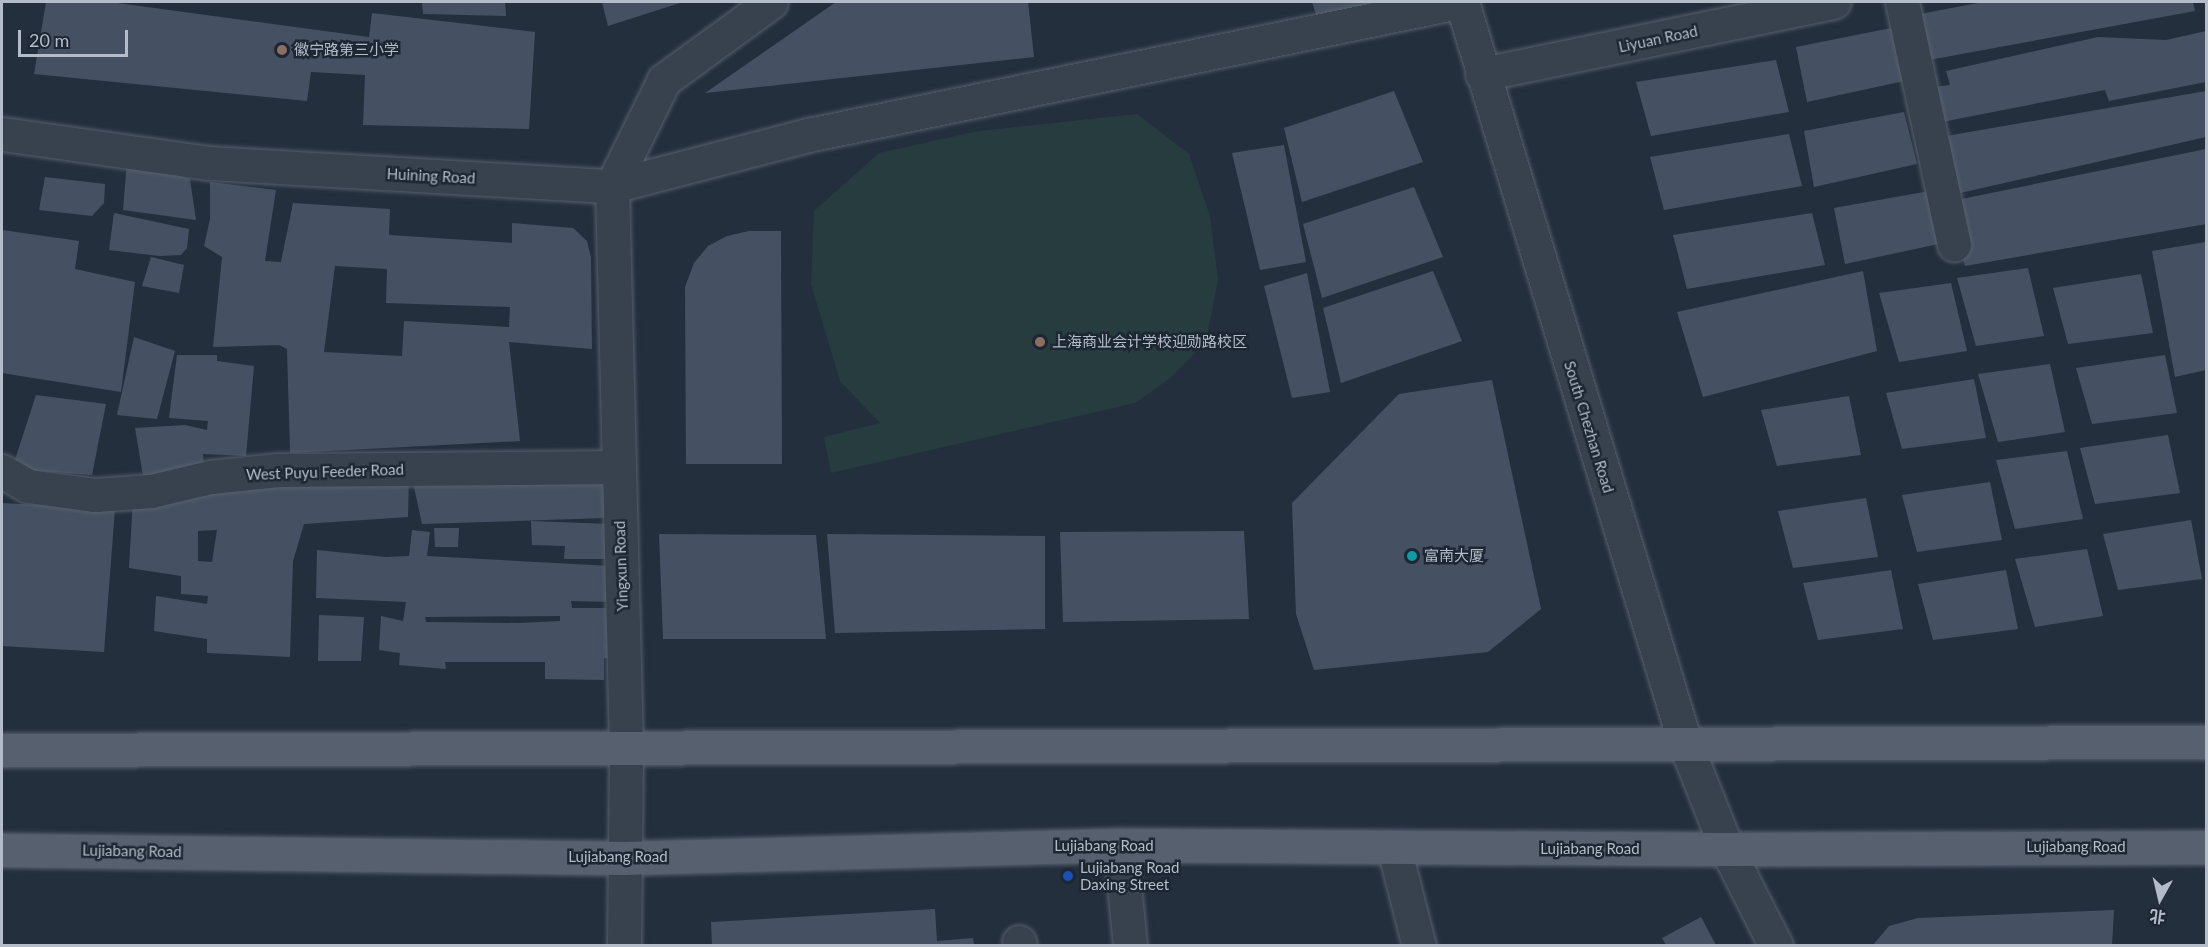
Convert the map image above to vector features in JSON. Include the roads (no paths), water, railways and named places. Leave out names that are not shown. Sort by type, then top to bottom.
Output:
[{"type":"main road","points":[[2,750],[2206,742]]},
{"type":"main road","name":"Lujiabang Road","points":[[2,849],[623,858],[1120,845],[1726,849],[2206,847]]},
{"type":"street","points":[[612,186],[664,80],[771,2]]},
{"type":"street","name":"Huining Road","points":[[2,134],[209,163],[612,186],[808,135],[1460,2]]},
{"type":"street","name":"South Chezhan Road","points":[[1460,2],[1685,743],[1726,849],[1776,945]]},
{"type":"street","name":"Liyuan Road","points":[[1482,74],[1834,2]]},
{"type":"street","points":[[1902,2],[1954,244]]},
{"type":"street","name":"Yingxun Road","points":[[612,186],[626,748],[623,858],[624,945]]},
{"type":"street","name":"West Puyu Feeder Road","points":[[2,471],[28,486],[95,495],[151,491],[210,477],[278,470],[618,467]]},
{"type":"street","points":[[1120,845],[1130,945]]},
{"type":"street","points":[[1394,848],[1419,945]]},
{"type":"place","name":"徽宁路第三小学","points":[[282,50]]},
{"type":"place","name":"上海商业会计学校迎勋路校区","points":[[1040,342]]},
{"type":"place","name":"富南大厦","points":[[1412,556]]},
{"type":"place","name":"Lujiabang Road Daxing Street","points":[[1068,876]]}]
